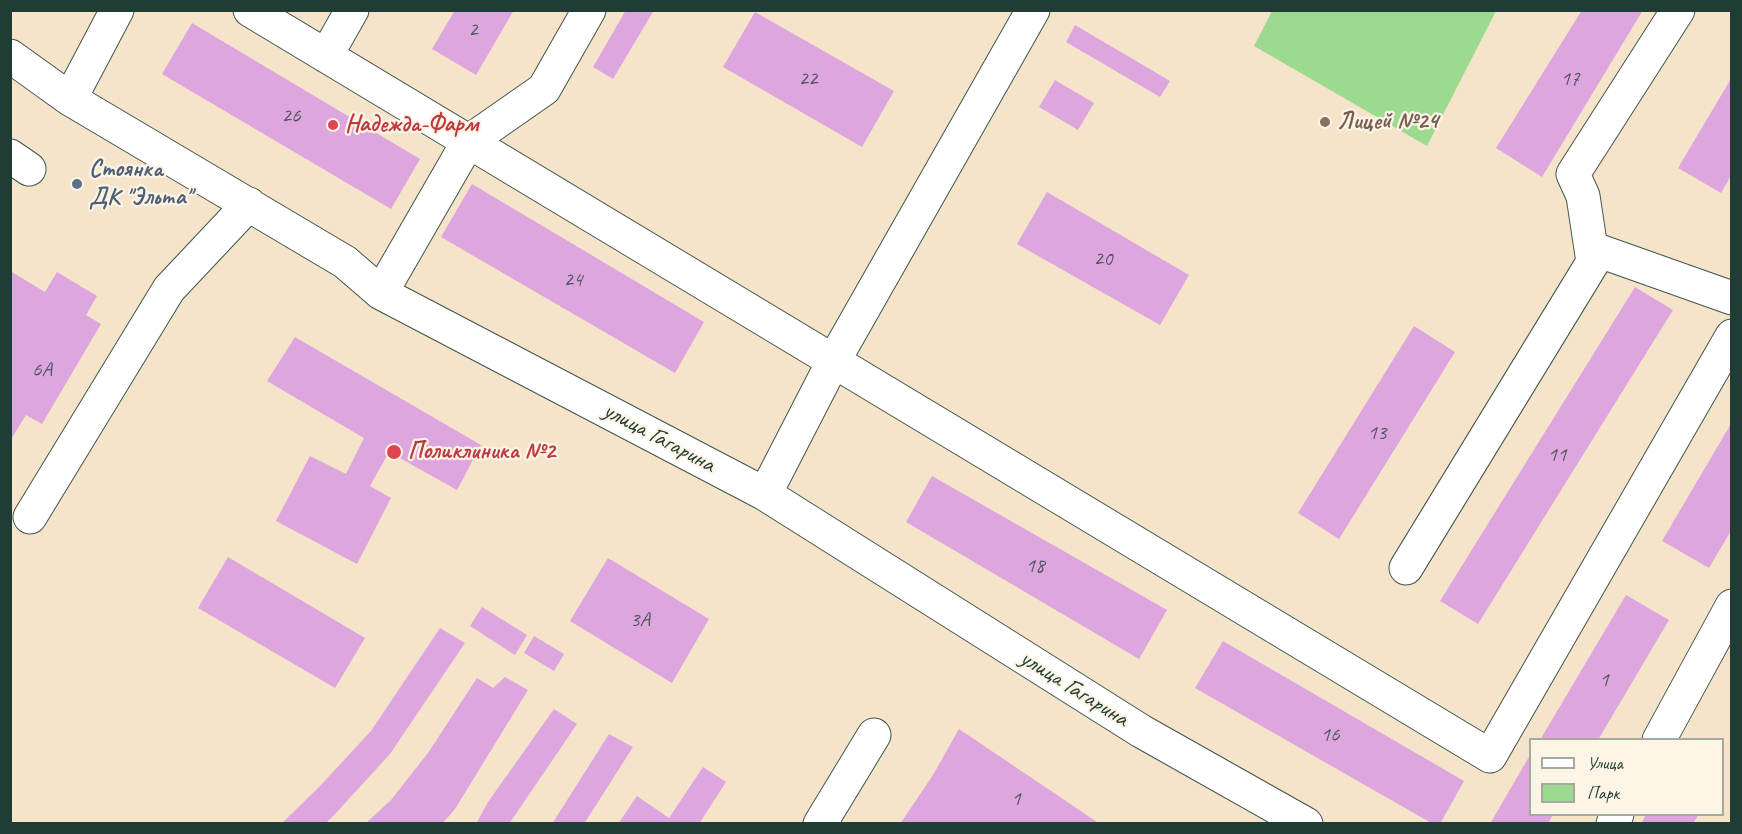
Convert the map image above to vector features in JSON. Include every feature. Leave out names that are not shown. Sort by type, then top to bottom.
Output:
[{"type":"street","points":[[70,99],[117,10]]},
{"type":"street","points":[[250,10],[1490,756],[1731,336]]},
{"type":"street","points":[[326,56],[352,10]]},
{"type":"street","points":[[381,293],[468,142],[543,89],[588,10]]},
{"type":"street","points":[[765,494],[833,362],[1033,10]]},
{"type":"street","points":[[1406,568],[1593,262],[1584,196],[1574,174],[1678,10]]},
{"type":"street","name":"улица Гагарина","points":[[10,56],[70,99],[345,262],[381,293],[765,494],[1141,731],[1306,824]]},
{"type":"street","points":[[30,517],[169,289],[249,204]]},
{"type":"street","points":[[1591,248],[1731,298]]},
{"type":"street","points":[[1660,738],[1731,606]]},
{"type":"street","points":[[820,824],[874,735]]},
{"type":"green space","points":[[1272,10],[1496,11],[1427,146],[1254,46]]},
{"type":"building","points":[[455,10],[514,10],[476,75],[432,49]]},
{"type":"building","points":[[626,10],[654,10],[613,79],[593,67]]},
{"type":"building","points":[[1582,10],[1643,10],[1542,177],[1496,148]]},
{"type":"building","points":[[755,12],[894,91],[862,147],[723,67]]},
{"type":"building","points":[[192,23],[420,159],[391,209],[162,74]]},
{"type":"building","points":[[1075,25],[1170,81],[1160,97],[1066,42]]},
{"type":"building","points":[[1732,77],[1732,174],[1721,193],[1678,168]]},
{"type":"building","points":[[1055,80],[1094,103],[1078,130],[1039,107]]},
{"type":"building","points":[[472,184],[704,322],[675,373],[441,237]]},
{"type":"building","points":[[1047,192],[1189,275],[1160,325],[1017,244]]},
{"type":"building","points":[[10,271],[45,292],[57,272],[97,296],[86,315],[101,324],[42,424],[26,415],[10,441]]},
{"type":"building","points":[[1635,287],[1673,310],[1478,624],[1440,601]]},
{"type":"building","points":[[1414,326],[1455,352],[1339,539],[1298,513]]},
{"type":"building","points":[[295,337],[481,445],[457,490],[389,452],[370,486],[391,498],[357,564],[276,521],[310,456],[346,474],[364,438],[267,381]]},
{"type":"building","points":[[1732,422],[1732,529],[1709,568],[1662,541]]},
{"type":"building","points":[[932,476],[1167,610],[1139,659],[906,522]]},
{"type":"building","points":[[228,557],[365,638],[335,688],[198,608]]},
{"type":"building","points":[[608,558],[709,619],[672,683],[570,621]]},
{"type":"building","points":[[1626,595],[1669,620],[1599,738],[1541,738]]},
{"type":"building","points":[[482,607],[527,635],[515,655],[470,626]]},
{"type":"building","points":[[440,628],[465,643],[390,754],[325,824],[281,824],[371,731]]},
{"type":"building","points":[[534,636],[564,654],[554,671],[524,653]]},
{"type":"building","points":[[1223,641],[1464,781],[1440,824],[1433,824],[1195,688]]},
{"type":"building","points":[[505,677],[528,690],[455,809],[442,824],[365,824],[391,800],[428,753],[477,678],[493,688]]},
{"type":"building","points":[[554,709],[577,724],[509,824],[476,824],[488,802]]},
{"type":"building","points":[[959,729],[1100,824],[900,824],[933,775]]},
{"type":"building","points":[[609,734],[633,747],[584,824],[552,824]]},
{"type":"building","points":[[1529,757],[1529,816],[1552,816],[1548,824],[1490,824]]},
{"type":"building","points":[[703,767],[726,782],[699,824],[618,824],[637,796],[669,818]]},
{"type":"building","points":[[1645,816],[1698,816],[1693,824],[1641,824]]},
{"type":"place","name":"Лицей №24","points":[[1325,122]]},
{"type":"place","name":"Надежда-Фарм","points":[[333,125]]},
{"type":"place","name":"Стоянка ДК \"Эльта\"","points":[[77,184]]},
{"type":"place","name":"Поликлиника №2","points":[[394,452]]}]
